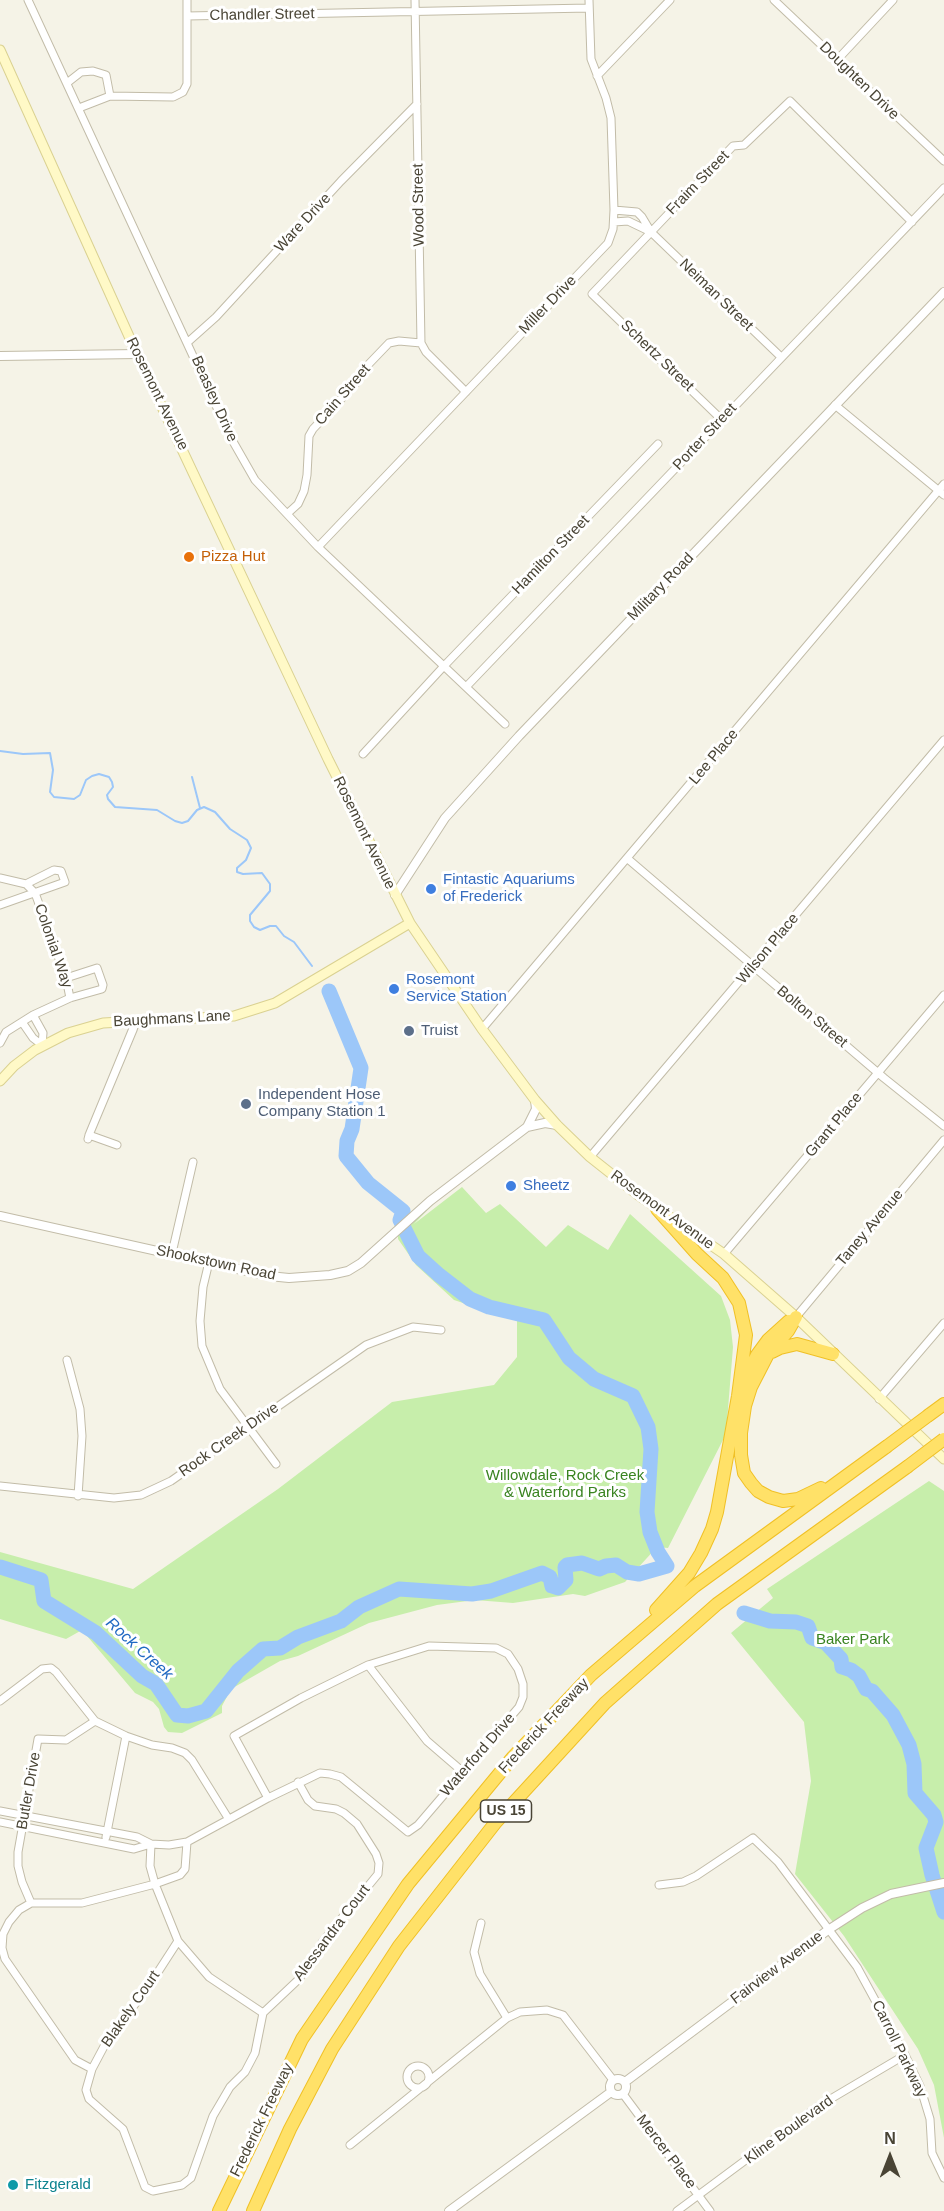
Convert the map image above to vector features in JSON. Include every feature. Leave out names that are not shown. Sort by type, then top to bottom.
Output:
[{"type":"highway","points":[[591,1675],[620,1643],[674,1592],[701,1553],[717,1512],[738,1396],[746,1335],[739,1303],[723,1278],[697,1254],[657,1209]]},
{"type":"highway","points":[[796,1317],[788,1331],[768,1354],[751,1387],[741,1432],[744,1473],[758,1491],[783,1501],[798,1499],[867,1461]]},
{"type":"highway","points":[[738,1396],[762,1348],[780,1328],[796,1317]]},
{"type":"highway","points":[[768,1354],[780,1347],[797,1344],[833,1354]]},
{"type":"highway","name":"Frederick Freeway","points":[[219,2211],[302,2039],[408,1884],[513,1757],[591,1675],[695,1586],[944,1404]]},
{"type":"highway","name":"Frederick Freeway","points":[[253,2211],[290,2129],[332,2049],[399,1946],[496,1822],[605,1703],[717,1604],[944,1439]]},
{"type":"main road","name":"Rosemont Avenue","points":[[0,50],[137,354],[328,759],[410,923],[482,1029],[535,1100],[557,1125],[590,1157],[657,1209],[724,1254],[796,1317],[944,1459]]},
{"type":"main road","name":"Baughmans Lane","points":[[0,1081],[14,1066],[42,1045],[68,1033],[103,1023],[135,1025],[234,1016],[275,1003],[410,923]]},
{"type":"street","name":"Beasley Drive","points":[[28,0],[241,457],[255,480],[318,547],[505,724]]},
{"type":"street","points":[[79,108],[110,96],[173,97],[183,92],[187,84],[187,0]]},
{"type":"street","name":"Wood Street","points":[[415,0],[422,343]]},
{"type":"street","name":"Miller Drive","points":[[318,547],[608,243],[612,235],[614,210],[612,118],[590,55],[589,0]]},
{"type":"street","points":[[597,76],[670,0]]},
{"type":"street","name":"Doughten Drive","points":[[774,0],[944,161]]},
{"type":"street","points":[[837,60],[893,0]]},
{"type":"street","name":"Chandler Street","points":[[188,16],[589,8]]},
{"type":"street","points":[[67,83],[81,72],[93,71],[106,75],[110,96]]},
{"type":"street","name":"Fraim Street","points":[[592,294],[733,146],[744,145],[790,101],[912,222]]},
{"type":"street","name":"Ware Drive","points":[[188,342],[208,324],[341,181],[417,104]]},
{"type":"street","name":"Porter Street","points":[[466,687],[944,188]]},
{"type":"street","name":"Neiman Street","points":[[614,210],[637,212],[651,232],[781,357]]},
{"type":"street","name":"Neiman Street","points":[[614,222],[628,221],[651,232]]},
{"type":"street","name":"Military Road","points":[[395,896],[454,806],[944,292]]},
{"type":"street","name":"Schertz Street","points":[[592,294],[722,420]]},
{"type":"street","name":"Cain Street","points":[[287,514],[298,504],[304,491],[309,436],[313,429],[358,381],[364,368],[390,343],[399,341],[422,343]]},
{"type":"street","points":[[422,343],[426,352],[466,392]]},
{"type":"street","points":[[0,356],[137,354]]},
{"type":"street","points":[[835,405],[941,493]]},
{"type":"street","name":"Hamilton Street","points":[[363,754],[444,666],[658,444]]},
{"type":"street","name":"Lee Place","points":[[482,1029],[941,493],[944,484]]},
{"type":"street","name":"Wilson Place","points":[[590,1157],[944,740]]},
{"type":"street","name":"Bolton Street","points":[[628,859],[878,1073],[944,1126]]},
{"type":"street","name":"Colonial Way","points":[[0,905],[35,893],[65,882],[61,871],[54,870],[26,884],[35,893],[66,978],[70,998]]},
{"type":"street","points":[[0,878],[26,884]]},
{"type":"street","points":[[0,1043],[3,1030],[70,998],[102,989],[103,985],[97,968],[66,978]]},
{"type":"street","name":"Grant Place","points":[[724,1254],[944,995]]},
{"type":"street","points":[[33,1015],[43,1033],[42,1045]]},
{"type":"street","points":[[22,1022],[33,1038],[42,1045]]},
{"type":"street","points":[[117,1145],[88,1137],[135,1025]]},
{"type":"street","points":[[527,1127],[536,1109],[535,1100]]},
{"type":"street","points":[[527,1127],[545,1123],[557,1125]]},
{"type":"street","name":"Shookstown Road","points":[[0,1216],[269,1276],[290,1278],[330,1275],[348,1271],[361,1263],[430,1201],[527,1127]]},
{"type":"street","name":"Taney Avenue","points":[[796,1317],[944,1140]]},
{"type":"street","points":[[172,1253],[193,1162]]},
{"type":"street","points":[[209,1262],[200,1321],[202,1346],[220,1389],[276,1464]]},
{"type":"street","points":[[879,1399],[944,1323]]},
{"type":"street","name":"Rock Creek Drive","points":[[0,1486],[78,1496],[114,1498],[141,1495],[171,1481],[366,1345],[412,1327],[441,1330]]},
{"type":"street","points":[[67,1360],[80,1409],[82,1436],[78,1496]]},
{"type":"street","name":"Waterford Drive","points":[[0,1822],[134,1849],[150,1844],[169,1845],[187,1842],[228,1818],[320,1773],[341,1777],[408,1832],[418,1825],[519,1707],[523,1697],[523,1684],[518,1669],[508,1654],[496,1648],[429,1646],[368,1665],[301,1698],[234,1736],[268,1798]]},
{"type":"street","points":[[368,1665],[427,1741],[463,1772]]},
{"type":"street","points":[[0,1701],[42,1669],[51,1668],[94,1721],[126,1736],[185,1753],[192,1760],[228,1818]]},
{"type":"street","name":"Butler Drive","points":[[31,1903],[22,1882],[18,1866],[18,1852],[38,1739],[66,1740],[94,1721]]},
{"type":"street","points":[[105,1844],[126,1736]]},
{"type":"street","name":"Alessandra Court","points":[[263,2013],[299,1979],[323,1941],[378,1874],[379,1863],[376,1854],[357,1824],[345,1813],[336,1809],[315,1806],[308,1800],[298,1782]]},
{"type":"street","name":"Waterford Drive","points":[[0,1811],[137,1837],[150,1844]]},
{"type":"street","name":"Carroll Parkway","points":[[659,1885],[683,1882],[696,1876],[753,1838],[778,1862],[857,1967],[905,2055],[920,2085],[930,2119],[932,2153],[944,2178]]},
{"type":"street","points":[[92,2069],[75,2060],[5,1959],[2,1948],[3,1934],[19,1910],[31,1903],[82,1903],[180,1875],[185,1869],[187,1842]]},
{"type":"street","points":[[150,1844],[150,1866],[155,1884],[178,1941],[209,1977],[263,2013]]},
{"type":"street","name":"Fairview Avenue","points":[[625,2082],[828,1930],[876,1900],[924,1886],[944,1883]]},
{"type":"street","points":[[481,1923],[474,1952],[480,1974],[507,2018]]},
{"type":"street","name":"Blakely Court","points":[[178,1941],[147,1989],[109,2037],[92,2069],[86,2090],[89,2099],[123,2129],[145,2187],[153,2191],[182,2185],[191,2178],[213,2116],[230,2087],[245,2072],[255,2053],[263,2013]]},
{"type":"street","points":[[350,2145],[507,2018],[520,2012],[547,2010],[563,2015],[613,2080]]},
{"type":"street","name":"Kline Boulevard","points":[[677,2211],[817,2107],[905,2055]]},
{"type":"street","points":[[621,2079],[625,2082],[626,2087],[623,2094],[615,2095],[612,2092],[610,2085],[613,2080],[621,2079]]},
{"type":"street","points":[[449,2211],[612,2092]]},
{"type":"street","name":"Mercer Place","points":[[623,2094],[710,2211]]},
{"type":"green space","name":"Willowdale, Rock Creek & Waterford Parks","points":[[456,1181],[414,1224],[462,1187],[486,1213],[500,1204],[546,1247],[568,1225],[608,1250],[630,1214],[721,1296],[730,1320],[733,1347],[726,1434],[668,1548],[657,1547],[625,1582],[585,1596],[573,1594],[513,1603],[475,1600],[437,1605],[369,1623],[298,1656],[280,1661],[231,1689],[222,1706],[222,1713],[182,1733],[168,1732],[164,1727],[159,1709],[153,1702],[135,1693],[82,1630],[66,1639],[0,1619],[0,1552],[133,1589],[278,1489],[392,1402],[494,1385],[517,1357],[517,1321],[454,1300],[416,1265],[398,1239],[398,1231]]},
{"type":"green space","name":"Baker Park","points":[[929,1481],[944,1491],[944,2138],[934,2085],[918,2049],[844,1936],[795,1874],[811,1781],[804,1722],[731,1633],[773,1598],[767,1589]]},
{"type":"waterway","points":[[0,751],[23,754],[50,753],[53,770],[50,792],[54,797],[74,799],[80,795],[86,780],[99,774],[109,777],[112,782],[113,787],[107,795],[115,807],[157,810],[182,823],[188,821],[197,810],[204,807],[215,812],[230,829],[247,840],[251,848],[246,860],[237,868],[237,872],[262,873],[270,884],[270,891],[250,915],[250,921],[260,930],[276,926],[284,936],[294,942],[312,966]]},
{"type":"waterway","points":[[192,777],[200,808]]},
{"type":"waterway","name":"Rock Creek","points":[[0,1567],[41,1580],[44,1601],[96,1633],[142,1676],[156,1684],[177,1715],[188,1716],[206,1711],[238,1671],[263,1649],[280,1648],[298,1637],[341,1621],[359,1607],[399,1589],[472,1594],[491,1591],[542,1573],[550,1577],[552,1586],[558,1588],[566,1580],[565,1567],[567,1565],[582,1563],[599,1569],[616,1565],[627,1572],[639,1574],[667,1566],[650,1532],[647,1512],[651,1449],[648,1427],[633,1396],[594,1379],[569,1358],[544,1320],[489,1307],[470,1299],[439,1275],[418,1256],[400,1220],[403,1211],[368,1183],[346,1156],[361,1068],[329,991]]},
{"type":"waterway","points":[[744,1613],[770,1621],[796,1622],[808,1626],[812,1638],[826,1643],[841,1659],[842,1667],[859,1676],[866,1689],[872,1691],[893,1715],[909,1745],[914,1764],[915,1793],[934,1815],[936,1822],[926,1848],[944,1912]]},
{"type":"place","name":"Pizza Hut","points":[[189,557]]},
{"type":"place","name":"Fintastic Aquariums of Frederick","points":[[431,889]]},
{"type":"place","name":"Rosemont Service Station","points":[[394,989]]},
{"type":"place","name":"Truist","points":[[409,1031]]},
{"type":"place","name":"Independent Hose Company Station 1","points":[[246,1104]]},
{"type":"place","name":"Sheetz","points":[[511,1186]]},
{"type":"place","name":"Fitzgerald","points":[[13,2185]]}]
